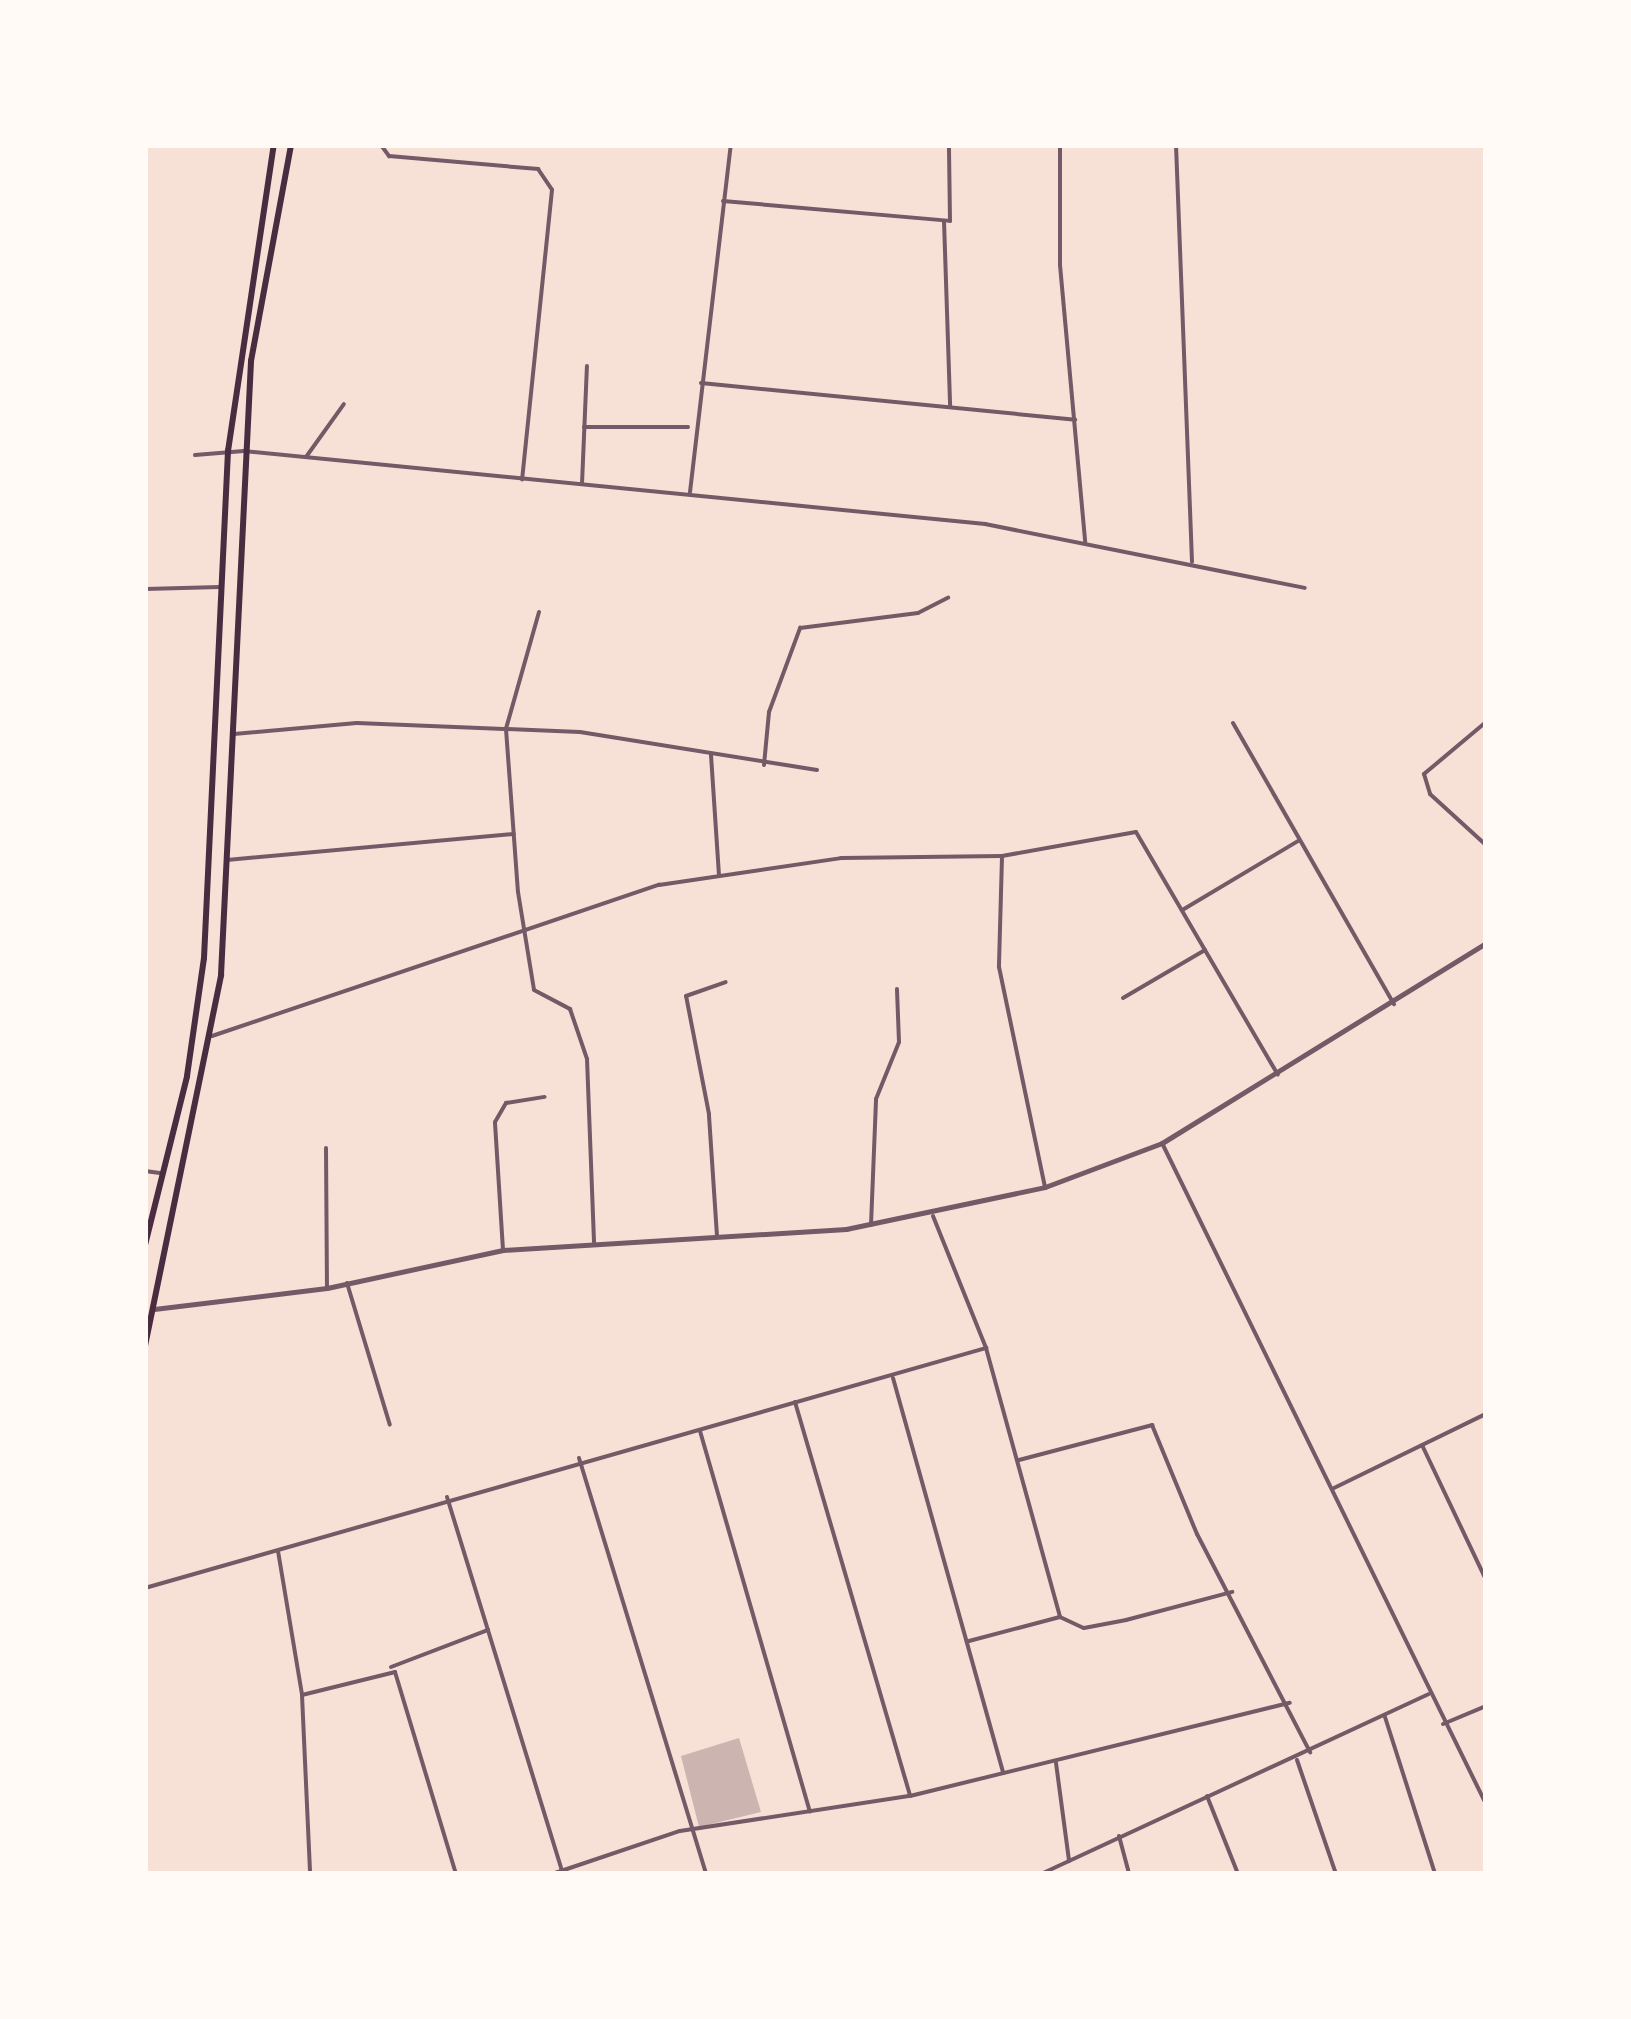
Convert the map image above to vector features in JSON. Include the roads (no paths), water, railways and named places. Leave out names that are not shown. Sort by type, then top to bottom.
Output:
[{"type":"main road","points":[[145,1245],[164,1174],[204,958],[228,451],[274,145]]},
{"type":"main road","points":[[145,1346],[212,1036],[234,734],[244,451],[257,305],[291,145]]},
{"type":"street","points":[[381,145],[389,156],[538,168],[552,190],[522,479]]},
{"type":"street","points":[[690,493],[731,145]]},
{"type":"street","points":[[949,145],[944,221],[950,406]]},
{"type":"street","points":[[1060,145],[1085,542]]},
{"type":"street","points":[[1176,145],[1192,562]]},
{"type":"street","points":[[723,201],[944,221]]},
{"type":"street","points":[[582,484],[587,366]]},
{"type":"street","points":[[701,383],[1076,420]]},
{"type":"street","points":[[306,458],[344,404]]},
{"type":"street","points":[[584,428],[688,427]]},
{"type":"street","points":[[195,455],[244,451],[690,493],[1085,542],[1304,588]]},
{"type":"street","points":[[145,589],[222,587]]},
{"type":"street","points":[[764,765],[769,712],[800,628],[918,613],[948,598]]},
{"type":"street","points":[[540,612],[506,729],[514,834],[524,936],[534,990],[570,1009],[587,1059],[594,1242]]},
{"type":"street","points":[[1486,722],[1424,774],[1430,794],[1486,844]]},
{"type":"street","points":[[234,734],[357,723],[506,729],[817,770]]},
{"type":"street","points":[[1232,723],[1394,1004]]},
{"type":"street","points":[[710,755],[718,874]]},
{"type":"street","points":[[212,1036],[524,936],[606,900],[718,874],[841,858],[1002,856],[1136,832],[1278,1075]]},
{"type":"street","points":[[227,860],[514,834]]},
{"type":"street","points":[[1184,909],[1298,841]]},
{"type":"street","points":[[1002,856],[999,967],[1046,1187]]},
{"type":"street","points":[[154,1309],[326,1288],[503,1250],[871,1226],[933,1216],[1046,1187],[1162,1143],[1394,1004],[1486,943]]},
{"type":"street","points":[[1123,998],[1206,949]]},
{"type":"street","points":[[717,1236],[709,1114],[686,996],[726,982]]},
{"type":"street","points":[[871,1226],[876,1099],[899,1042],[897,989]]},
{"type":"street","points":[[503,1250],[495,1122],[506,1104],[545,1097]]},
{"type":"street","points":[[1162,1143],[1334,1488],[1428,1694],[1486,1804]]},
{"type":"street","points":[[326,1148],[326,1288]]},
{"type":"street","points":[[145,1171],[164,1174]]},
{"type":"street","points":[[933,1216],[986,1348],[1060,1616]]},
{"type":"street","points":[[348,1283],[390,1425]]},
{"type":"street","points":[[145,1588],[446,1495],[578,1458],[700,1431],[986,1348]]},
{"type":"street","points":[[893,1378],[1004,1773]]},
{"type":"street","points":[[795,1402],[910,1796]]},
{"type":"street","points":[[1334,1488],[1486,1414]]},
{"type":"street","points":[[1019,1460],[1149,1422],[1290,1704],[1310,1752]]},
{"type":"street","points":[[700,1431],[810,1811]]},
{"type":"street","points":[[1422,1445],[1486,1580]]},
{"type":"street","points":[[578,1458],[706,1874]]},
{"type":"street","points":[[446,1495],[562,1870]]},
{"type":"street","points":[[278,1550],[302,1696],[310,1874]]},
{"type":"street","points":[[969,1641],[1060,1616],[1084,1628],[1232,1592]]},
{"type":"street","points":[[302,1696],[488,1630]]},
{"type":"street","points":[[386,1668],[402,1687],[456,1874]]},
{"type":"street","points":[[1041,1874],[1428,1694]]},
{"type":"street","points":[[552,1874],[693,1828],[910,1796],[1290,1704]]},
{"type":"street","points":[[1443,1724],[1486,1706]]},
{"type":"street","points":[[1384,1716],[1435,1874]]},
{"type":"street","points":[[1296,1758],[1336,1874]]},
{"type":"street","points":[[1056,1763],[1068,1862]]},
{"type":"street","points":[[1208,1796],[1238,1874]]},
{"type":"street","points":[[1119,1836],[1129,1874]]}]
